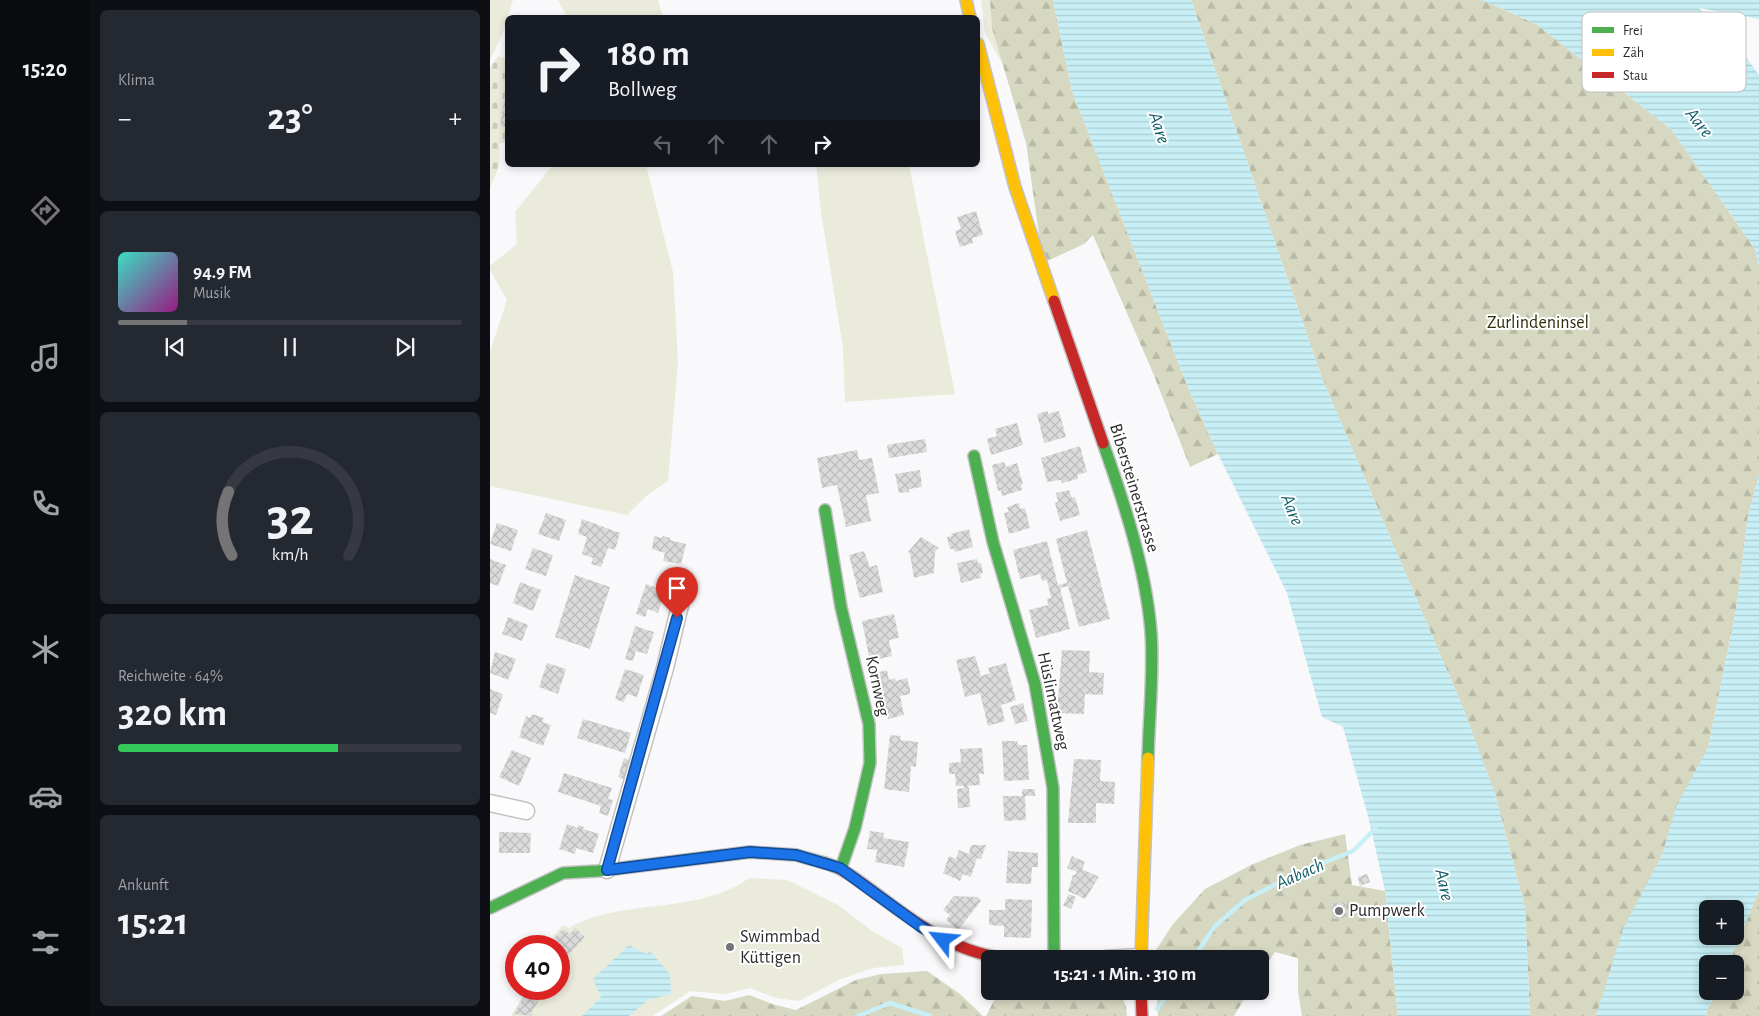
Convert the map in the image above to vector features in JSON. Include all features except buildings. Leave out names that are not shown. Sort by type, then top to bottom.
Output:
[{"type":"street","points":[[966,0],[969,15]]},
{"type":"street","name":"Bibersteinerstrasse","points":[[980,52],[1015,186],[1122,498],[1145,591],[1151,632],[1151,670],[1141,950]]},
{"type":"street","name":"Hüslimattweg","points":[[974,456],[993,542],[1035,684],[1053,788],[1054,950]]},
{"type":"street","name":"Kornweg","points":[[825,510],[841,607],[869,724],[870,763],[855,828],[840,868]]},
{"type":"street","points":[[607,870],[665,668],[681,601]]},
{"type":"street","points":[[490,803],[526,811]]},
{"type":"street","points":[[490,908],[563,873],[607,870],[750,852],[796,855],[840,868],[920,926],[955,946],[981,953]]},
{"type":"street","points":[[1142,1000],[1142,1016]]},
{"type":"green space","points":[[490,0],[513,0],[508,15],[505,15],[505,25],[502,35],[490,60]]},
{"type":"green space","points":[[558,0],[658,0],[662,15],[566,15]]},
{"type":"green space","points":[[981,0],[990,0],[992,28],[1006,70],[985,33]]},
{"type":"green space","points":[[990,0],[1053,0],[1072,91],[1187,385],[1218,454],[1190,467],[1153,373],[1093,235],[1084,244],[1043,263],[1026,143],[992,28]]},
{"type":"green space","name":"Zurlindeninsel","points":[[1191,0],[1482,0],[1536,24],[1582,60],[1582,92],[1623,92],[1671,129],[1755,249],[1759,267],[1759,475],[1748,516],[1736,610],[1708,748],[1677,807],[1662,855],[1596,1016],[1530,1016],[1525,908],[1495,794],[1463,708],[1322,378]]},
{"type":"green space","points":[[498,56],[505,59],[505,143],[500,143],[499,167],[490,188],[490,68]]},
{"type":"green space","points":[[551,167],[647,167],[673,272],[678,362],[668,481],[646,496],[627,515],[490,486],[490,352],[507,300],[490,270],[490,266],[517,244],[515,212]]},
{"type":"green space","points":[[816,167],[909,167],[955,394],[845,402],[843,348],[821,212]]},
{"type":"green space","points":[[1345,834],[1352,885],[1385,891],[1398,1016],[1302,1016],[1298,992],[1298,958],[1275,952],[1269,961],[1269,950],[1156,950],[1173,924],[1205,889],[1251,865],[1300,845]]},
{"type":"green space","name":"Swimmbad Küttigen","points":[[749,878],[787,880],[838,905],[872,931],[902,948],[904,965],[873,968],[841,979],[799,1001],[776,998],[750,988],[725,994],[690,991],[653,1016],[511,1016],[520,1000],[570,1000],[570,935],[554,935],[563,925],[569,928],[612,912],[683,902],[729,890]]},
{"type":"green space","points":[[1759,891],[1759,1016],[1705,1016],[1712,1000],[1744,1000],[1744,955],[1732,955],[1736,945],[1744,945],[1744,926]]},
{"type":"green space","points":[[927,971],[960,994],[983,1016],[661,1016],[692,996],[725,1001],[749,995],[772,1004],[796,1010],[856,980],[881,974]]},
{"type":"green space","points":[[994,1000],[1123,1000],[1127,1016],[986,1016]]},
{"type":"green space","points":[[1157,1000],[1244,1000],[1234,1016],[1158,1016]]},
{"type":"water","name":"Aare","points":[[1053,0],[1191,0],[1322,378],[1463,708],[1495,794],[1525,908],[1530,1016],[1398,1016],[1385,891],[1369,820],[1343,727],[1322,717],[1287,593],[1218,454],[1187,385],[1072,91]]},
{"type":"water","points":[[1482,0],[1759,0],[1759,19],[1746,17],[1746,12],[1721,12],[1699,8],[1703,12],[1582,12],[1582,60],[1536,24]]},
{"type":"water","name":"Aare","points":[[1746,57],[1759,75],[1759,267],[1755,249],[1671,129],[1623,92],[1746,92]]},
{"type":"water","points":[[1759,475],[1759,891],[1744,926],[1744,900],[1699,900],[1699,945],[1736,945],[1732,955],[1699,955],[1699,1000],[1712,1000],[1705,1016],[1596,1016],[1623,929],[1662,855],[1676,807],[1708,748],[1736,610],[1748,516]]},
{"type":"water","points":[[629,945],[646,954],[650,951],[670,974],[671,994],[648,1000],[629,1016],[582,1016],[601,997],[593,979]]},
{"type":"waterway","name":"Aabach","points":[[1199,950],[1214,927],[1245,900],[1298,873],[1353,851],[1375,829]]},
{"type":"waterway","name":"Aabach","points":[[1157,1009],[1164,1000]]},
{"type":"waterway","name":"Aabach","points":[[858,1016],[890,1003],[930,1016]]},
{"type":"traffic: fast","points":[[1103,443],[1133,536],[1148,608],[1152,663],[1148,758]]},
{"type":"traffic: fast","points":[[974,456],[993,542],[1035,684],[1053,788],[1054,950]]},
{"type":"traffic: fast","points":[[825,510],[841,607],[869,724],[870,763],[855,828],[841,868]]},
{"type":"traffic: fast","points":[[490,908],[563,873],[598,871],[750,852],[796,855],[825,863]]},
{"type":"traffic: slow","points":[[966,0],[969,15]]},
{"type":"traffic: slow","points":[[980,52],[1015,187],[1054,301]]},
{"type":"traffic: slow","points":[[1141,950],[1148,758]]},
{"type":"traffic: jam","points":[[1054,301],[1103,443]]},
{"type":"traffic: jam","points":[[825,863],[853,877],[924,928],[957,945],[981,953]]},
{"type":"traffic: jam","points":[[1141,1000],[1142,1016]]},
{"type":"place","name":"Pumpwerk","points":[[1339,911]]},
{"type":"place","name":"Swimmbad Küttigen","points":[[730,947]]},
{"type":"route","points":[[677,618],[665,668],[607,870],[750,852],[796,855],[840,868],[854,876],[886,903],[943,940]]}]
